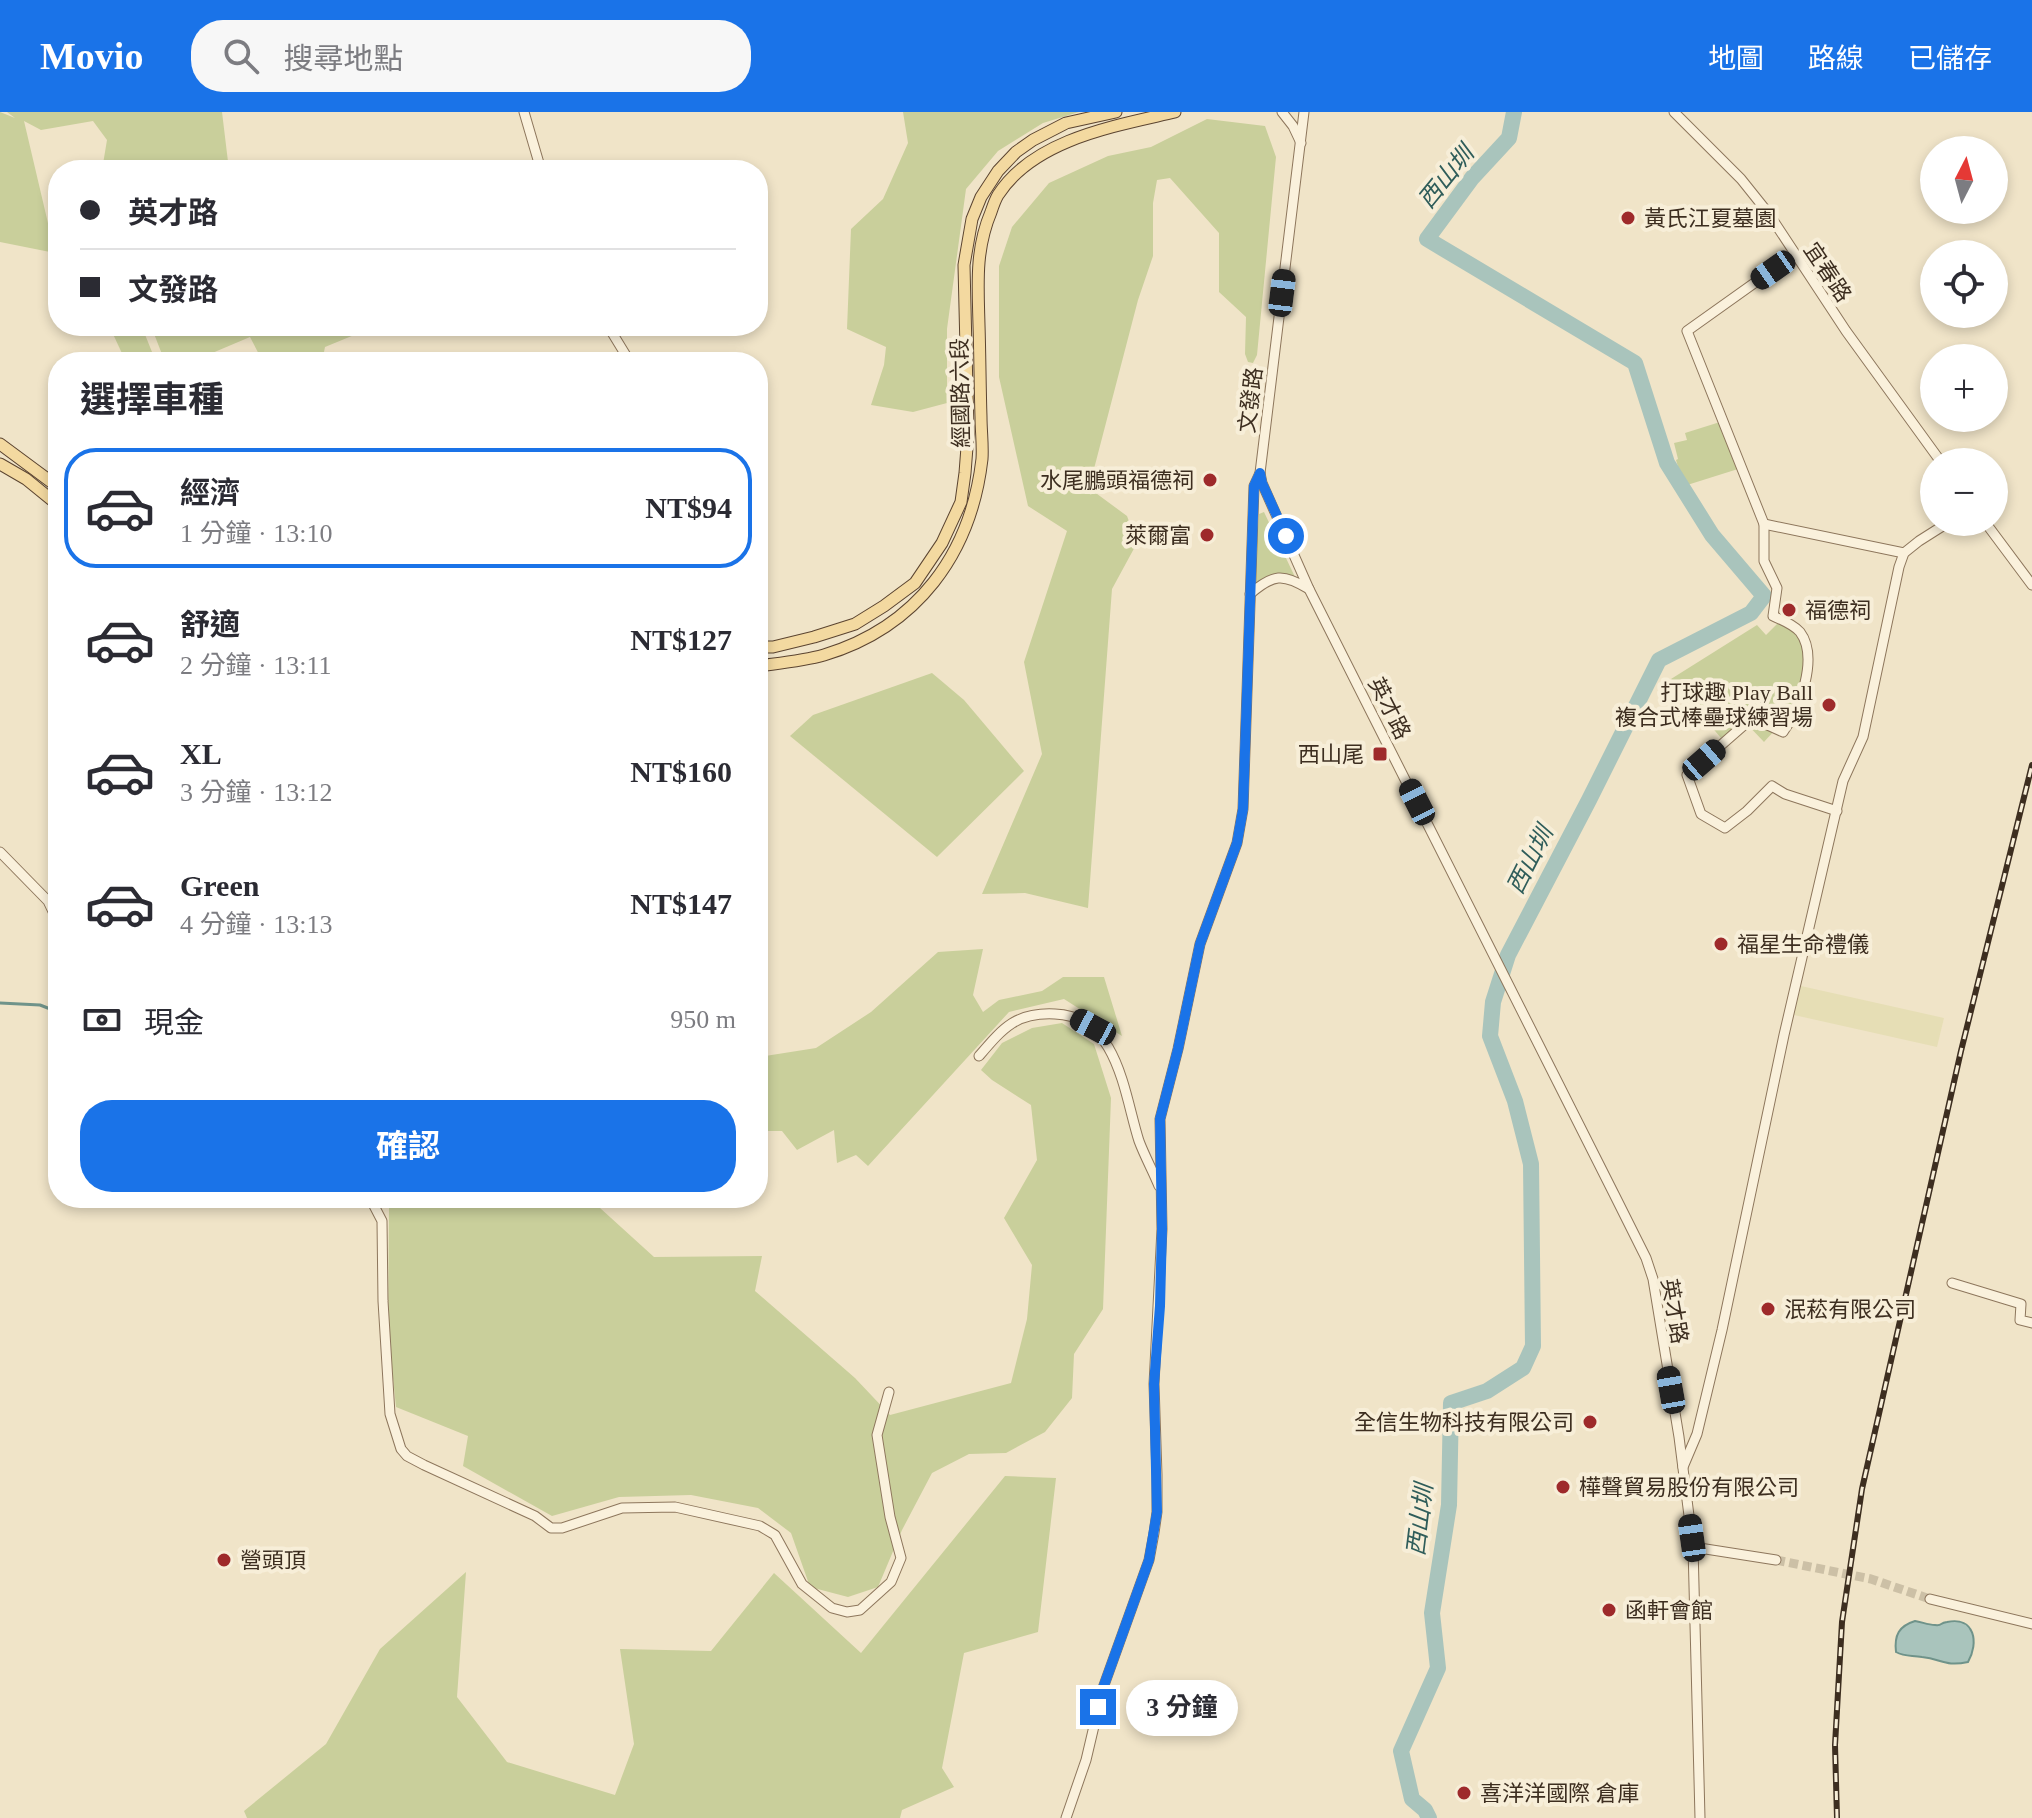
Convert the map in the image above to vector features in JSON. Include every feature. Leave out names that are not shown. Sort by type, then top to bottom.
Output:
[{"type":"main road","name":"經國路六段","points":[[768,647],[855,624],[915,583],[942,543],[961,502],[965,473],[968,421],[964,265],[972,219],[981,197],[998,171],[1016,152],[1066,123],[1116,112]]},
{"type":"main road","name":"經國路六段","points":[[768,664],[822,656],[862,639],[908,611],[925,596],[949,562],[970,512],[982,458],[980,242],[997,195],[1026,165],[1068,140],[1175,112]]},
{"type":"main road","points":[[1060,127],[1068,140]]},
{"type":"main road","points":[[0,444],[48,480]]},
{"type":"main road","points":[[0,464],[48,495]]},
{"type":"street","points":[[524,112],[538,160]]},
{"type":"street","points":[[1282,112],[1301,143]]},
{"type":"street","name":"文發路","points":[[1066,1818],[1086,1760],[1103,1688],[1149,1560],[1154,1533],[1157,1499],[1154,1384],[1163,1193],[1160,1119],[1200,944],[1237,843],[1243,809],[1254,486],[1260,473],[1304,112]]},
{"type":"street","name":"宜春路","points":[[1674,112],[1741,179],[1769,214],[1846,331],[1931,448]]},
{"type":"street","points":[[1795,254],[1687,331],[1764,524],[1764,561],[1777,588],[1773,616],[1797,629],[1805,640],[1807,672],[1793,718],[1783,732],[1752,718],[1687,775],[1701,814],[1725,828],[1772,786],[1785,794],[1837,811]]},
{"type":"street","name":"英才路","points":[[1260,473],[1309,589],[1496,957],[1646,1258],[1653,1279],[1693,1547],[1700,1818]]},
{"type":"street","points":[[1764,524],[1904,553]]},
{"type":"street","points":[[1683,1469],[1697,1434],[1715,1360],[1784,1035],[1843,781],[1863,737],[1904,553],[1927,536]]},
{"type":"street","points":[[1995,536],[2032,585]]},
{"type":"street","points":[[1250,594],[1272,578],[1282,577],[1309,589]]},
{"type":"street","points":[[0,852],[48,901]]},
{"type":"street","points":[[979,1056],[1002,1030],[1018,1019],[1038,1013],[1069,1014],[1093,1027],[1110,1048],[1140,1143],[1163,1193]]},
{"type":"street","points":[[375,1208],[382,1221],[390,1414],[401,1449],[424,1465],[535,1516],[551,1528],[562,1528],[622,1508],[675,1507],[760,1526],[775,1535],[802,1584],[832,1608],[847,1612],[860,1610],[891,1582],[901,1558],[890,1517],[877,1435],[889,1392]]},
{"type":"street","points":[[1952,1283],[2021,1304],[2020,1320],[2032,1323]]},
{"type":"street","points":[[1693,1547],[1776,1560]]},
{"type":"street","points":[[1930,1599],[2032,1624]]},
{"type":"shaded area","points":[[1801,986],[1944,1018],[1937,1047],[1794,1015]]},
{"type":"green space","points":[[0,112],[15,118],[7,112],[222,112],[228,160],[104,160],[107,140],[93,121],[41,130],[24,121],[48,223],[48,252],[0,242]]},
{"type":"green space","points":[[903,112],[1079,112],[1043,123],[998,151],[966,189],[947,329],[947,403],[913,412],[871,405],[884,365],[886,347],[847,329],[851,229],[883,199],[908,143]]},
{"type":"green space","points":[[1207,119],[1265,126],[1276,157],[1257,355],[1253,363],[1248,362],[1245,354],[1246,317],[1219,292],[1219,233],[1170,178],[1157,180],[1153,203],[1153,256],[1138,300],[1089,488],[1127,516],[1137,543],[1112,589],[1088,908],[1025,893],[982,894],[1042,754],[1024,662],[1067,531],[1028,506],[999,377],[999,266],[1012,227],[1049,183],[1108,156],[1151,147]]},
{"type":"green space","points":[[114,336],[146,336],[152,352],[121,352]]},
{"type":"green space","points":[[155,336],[352,336],[325,347],[324,352],[258,352],[250,337],[215,352],[161,352]]},
{"type":"green space","points":[[1720,422],[1738,469],[1684,486],[1674,443],[1687,440],[1685,433]]},
{"type":"green space","points":[[1264,512],[1295,577],[1275,574],[1257,583],[1254,581],[1259,514]]},
{"type":"green space","points":[[1778,623],[1799,636],[1805,653],[1804,675],[1793,707],[1764,742],[1744,721],[1721,738],[1671,679],[1757,625],[1766,635]]},
{"type":"green space","points":[[932,673],[964,700],[1024,771],[937,857],[790,736],[813,715]]},
{"type":"green space","points":[[983,949],[973,995],[983,1012],[999,1000],[1042,991],[1063,977],[1104,977],[1122,1036],[1064,999],[1009,1012],[868,1166],[856,1155],[837,1163],[834,1130],[797,1150],[782,1131],[768,1131],[768,1055],[816,1048],[871,1012],[938,952]]},
{"type":"green space","points":[[1062,1023],[1094,1044],[1111,1098],[1103,1309],[1074,1354],[1072,1398],[1045,1432],[1006,1453],[969,1454],[932,1473],[902,1530],[878,1587],[848,1597],[810,1587],[791,1533],[758,1508],[691,1495],[619,1497],[552,1516],[463,1466],[468,1436],[396,1407],[388,1330],[389,1208],[600,1208],[654,1257],[762,1256],[755,1291],[855,1378],[890,1415],[1011,1383],[1027,1319],[1032,1265],[1004,1218],[1037,1160],[1031,1105],[981,1070],[1002,1043],[1032,1028]]},
{"type":"green space","points":[[1005,1476],[1056,1478],[1038,1632],[964,1653],[942,1768],[954,1787],[902,1810],[900,1818],[247,1818],[244,1811],[326,1744],[380,1649],[466,1572],[457,1697],[507,1762],[615,1795],[634,1744],[620,1649],[711,1651],[774,1573],[861,1653]]},
{"type":"water","points":[[1915,1621],[1930,1625],[1956,1621],[1964,1623],[1974,1639],[1968,1662],[1949,1663],[1896,1652],[1899,1632]]},
{"type":"waterway","name":"西山圳","points":[[1429,1818],[1412,1799],[1401,1751],[1438,1668],[1432,1613],[1449,1505],[1451,1403],[1487,1391],[1523,1368],[1533,1346],[1531,1164],[1515,1101],[1490,1036],[1493,1002],[1508,955],[1659,660],[1751,613],[1764,596],[1712,535],[1667,463],[1635,363],[1427,239],[1472,178],[1509,138],[1514,112]]},
{"type":"waterway","points":[[0,1003],[48,1008]]},
{"type":"tunnel","points":[[1776,1560],[1871,1579],[1930,1599]]},
{"type":"railway","points":[[1837,1818],[1835,1745],[1842,1622],[1862,1489],[1961,1051],[2032,765]]},
{"type":"place","name":"黃氏江夏墓園","points":[[1628,218]]},
{"type":"place","name":"水尾鵬頭福德祠","points":[[1210,480]]},
{"type":"place","name":"萊爾富","points":[[1207,535]]},
{"type":"place","name":"福德祠","points":[[1789,610]]},
{"type":"place","name":"打球趣 Play Ball 複合式棒壘球練習場","points":[[1829,705]]},
{"type":"place","name":"西山尾","points":[[1380,754]]},
{"type":"place","name":"福星生命禮儀","points":[[1721,944]]},
{"type":"place","name":"泯菘有限公司","points":[[1768,1309]]},
{"type":"place","name":"全信生物科技有限公司","points":[[1590,1422]]},
{"type":"place","name":"樺聲貿易股份有限公司","points":[[1563,1487]]},
{"type":"place","name":"營頭頂","points":[[224,1560]]},
{"type":"place","name":"函軒會館","points":[[1609,1610]]},
{"type":"place","name":"喜洋洋國際 倉庫","points":[[1464,1793]]},
{"type":"route","points":[[1098,1707],[1149,1560],[1157,1512],[1154,1384],[1163,1193],[1160,1119],[1200,944],[1237,843],[1243,809],[1254,486],[1260,473],[1286,536]]}]
